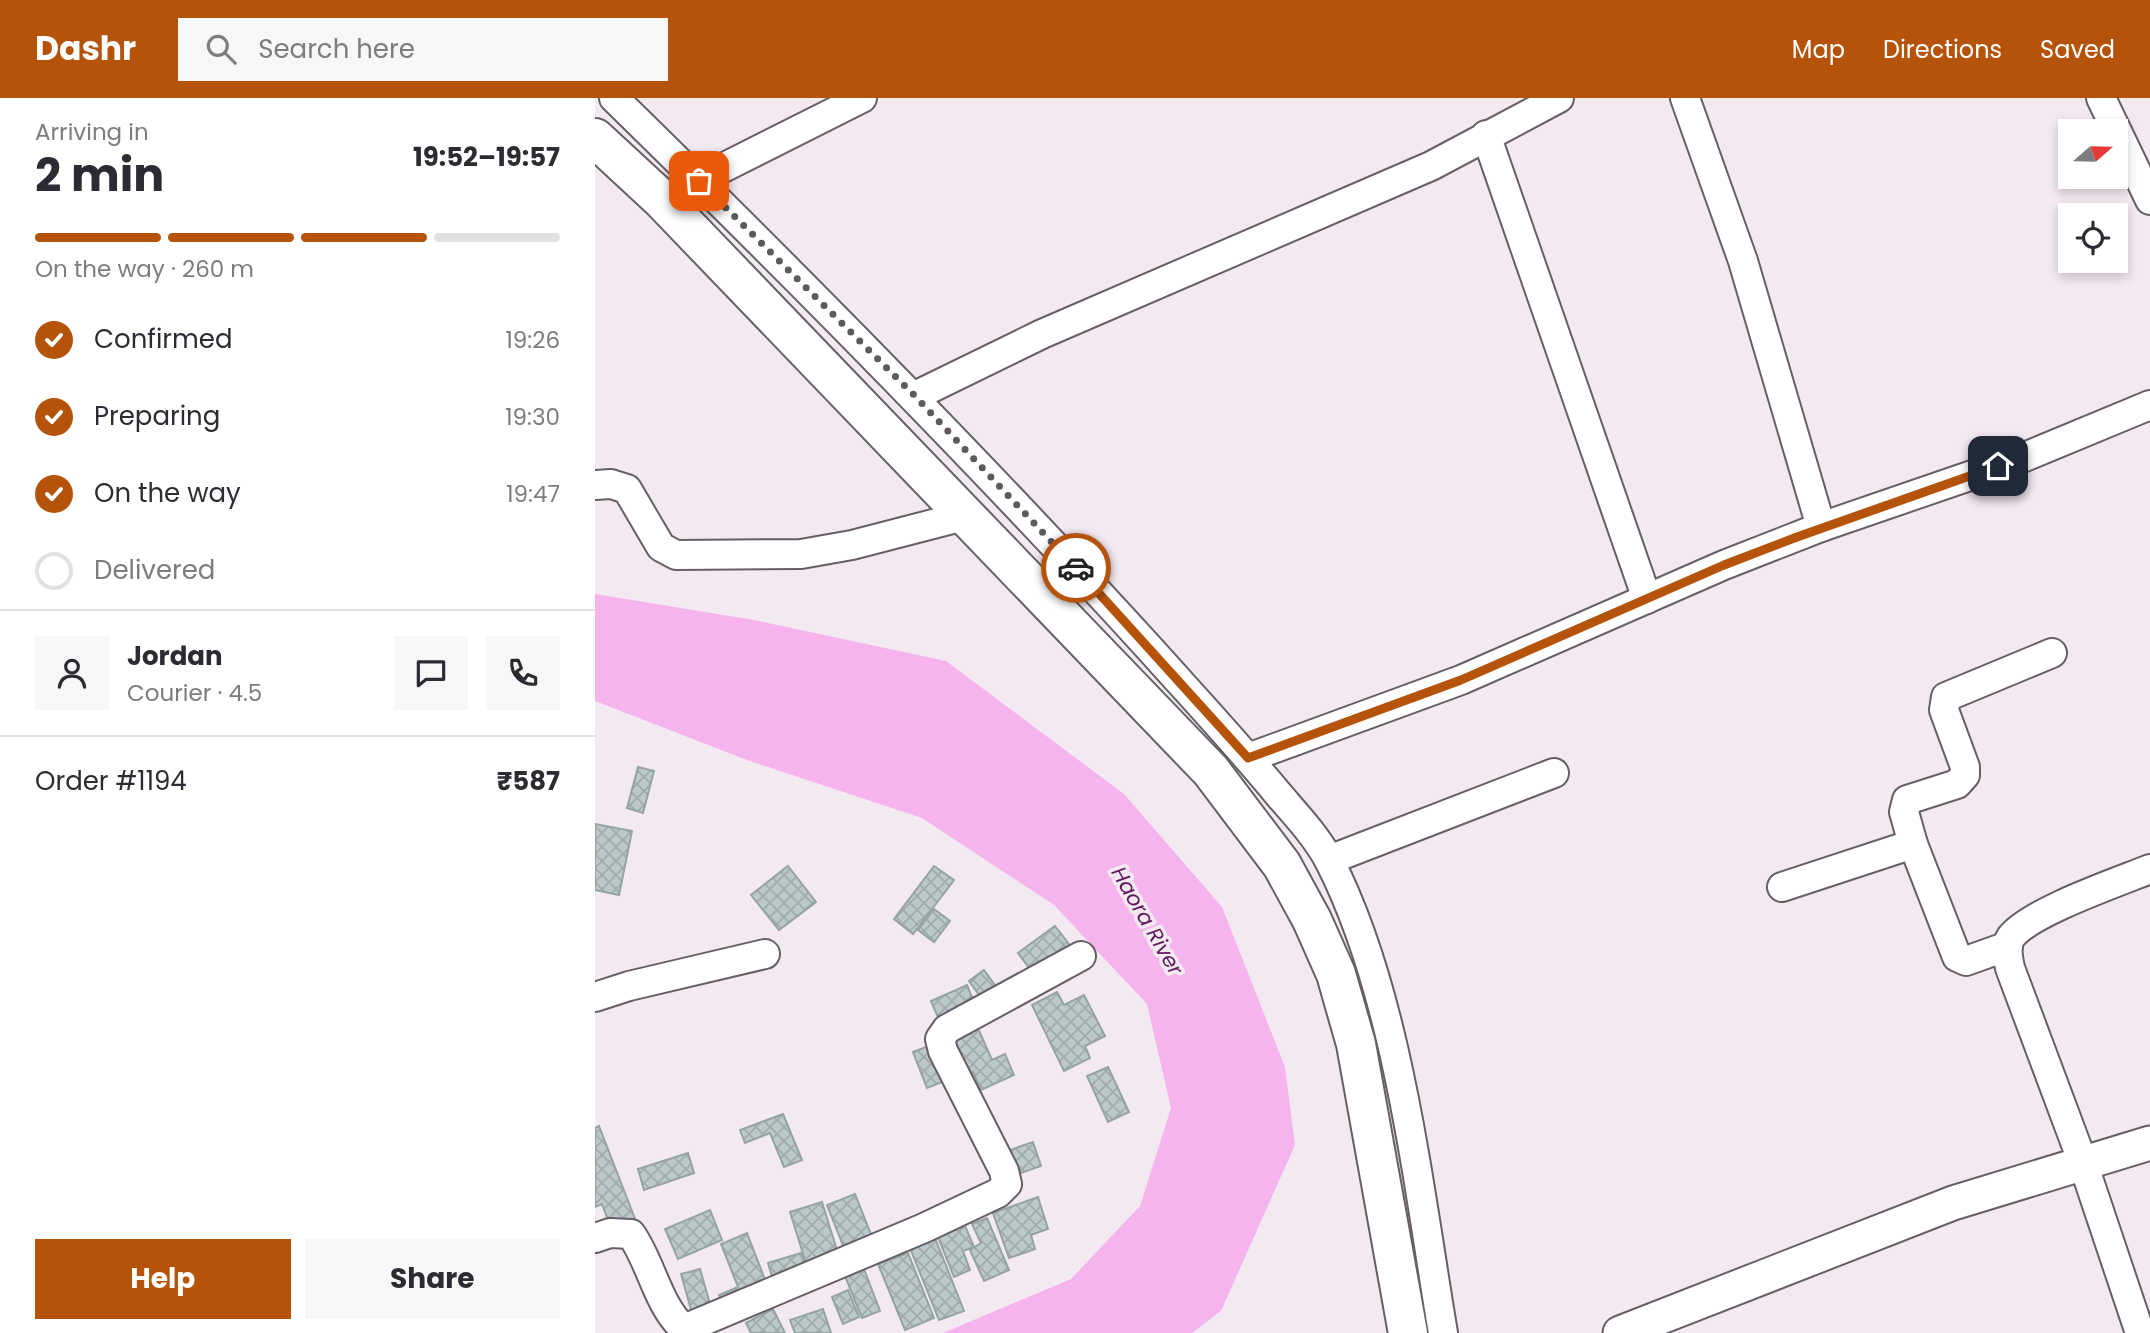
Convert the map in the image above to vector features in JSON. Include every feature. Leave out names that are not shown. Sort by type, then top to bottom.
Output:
[{"type":"main road","points":[[595,138],[661,199],[1212,771],[1282,865],[1312,920],[1336,974],[1356,1044],[1408,1333]]},
{"type":"street","points":[[614,98],[915,396],[1248,758],[1305,825],[1329,860],[1361,938],[1377,989],[1399,1086],[1443,1333]]},
{"type":"street","points":[[661,199],[862,98]]},
{"type":"street","points":[[915,396],[1042,334],[1431,166],[1559,98]]},
{"type":"street","points":[[1685,98],[1743,261],[1821,527]]},
{"type":"street","points":[[2101,98],[2150,200]]},
{"type":"street","points":[[1486,135],[1647,599]]},
{"type":"street","points":[[1248,758],[1461,680],[1821,527],[2022,458],[2150,405]]},
{"type":"street","points":[[595,485],[611,484],[627,489],[661,547],[676,555],[801,554],[852,545],[964,516]]},
{"type":"street","points":[[2008,946],[1966,961],[1957,957],[1913,844],[1905,803],[1962,781],[1965,775],[1965,767],[1944,710],[1946,697],[2052,653]]},
{"type":"street","points":[[1329,860],[1554,773]]},
{"type":"street","points":[[1782,887],[1913,844]]},
{"type":"street","points":[[2140,1333],[2083,1163],[2010,968],[2008,946],[2010,938],[2036,919],[2150,869]]},
{"type":"street","points":[[595,997],[629,986],[765,954]]},
{"type":"street","points":[[595,1238],[610,1233],[631,1234],[642,1250],[671,1313],[683,1327],[689,1327],[924,1228],[998,1192],[1007,1184],[1005,1171],[943,1051],[940,1039],[947,1029],[1081,956]]},
{"type":"street","points":[[1620,1333],[1953,1203],[2150,1143]]},
{"type":"water","name":"Haora River","points":[[595,594],[754,620],[946,661],[1124,794],[1222,907],[1285,1067],[1295,1145],[1221,1311],[1192,1333],[943,1333],[1071,1279],[1140,1206],[1171,1108],[1147,1004],[1054,905],[922,818],[747,760],[595,701]]},
{"type":"building","points":[[638,767],[654,771],[643,813],[627,808]]},
{"type":"building","points":[[595,824],[632,831],[619,895],[595,890]]},
{"type":"building","points":[[788,866],[816,902],[779,930],[751,895]]},
{"type":"building","points":[[934,866],[954,880],[913,934],[894,919]]},
{"type":"building","points":[[934,909],[950,921],[934,942],[918,930]]},
{"type":"building","points":[[1055,926],[1072,948],[1035,976],[1018,953]]},
{"type":"building","points":[[984,970],[1000,992],[985,1003],[969,981]]},
{"type":"building","points":[[967,985],[976,1007],[940,1022],[931,1001]]},
{"type":"building","points":[[1057,992],[1064,1005],[1084,995],[1105,1036],[1085,1046],[1090,1058],[1064,1071],[1032,1005]]},
{"type":"building","points":[[977,1026],[992,1060],[1005,1054],[1014,1075],[981,1090],[973,1072],[962,1078],[945,1041]]},
{"type":"building","points":[[936,1043],[950,1079],[927,1088],[913,1052]]},
{"type":"building","points":[[1108,1067],[1129,1112],[1108,1122],[1087,1076]]},
{"type":"building","points":[[783,1114],[802,1160],[784,1167],[770,1133],[745,1143],[740,1130]]},
{"type":"building","points":[[599,1126],[635,1219],[611,1228],[602,1204],[595,1207],[595,1128]]},
{"type":"building","points":[[1033,1142],[1041,1166],[1018,1174],[1010,1150]]},
{"type":"building","points":[[688,1153],[694,1173],[644,1190],[638,1169]]},
{"type":"building","points":[[855,1194],[876,1247],[848,1258],[827,1205]]},
{"type":"building","points":[[1038,1197],[1048,1229],[1031,1235],[1035,1249],[1009,1258],[993,1213]]},
{"type":"building","points":[[822,1202],[841,1263],[809,1273],[790,1212]]},
{"type":"building","points":[[710,1210],[722,1240],[678,1259],[665,1229]]},
{"type":"building","points":[[987,1218],[1009,1270],[984,1281],[970,1250],[981,1243],[972,1224]]},
{"type":"building","points":[[965,1226],[974,1247],[963,1251],[970,1270],[954,1277],[938,1237]]},
{"type":"building","points":[[747,1233],[769,1290],[724,1310],[719,1295],[738,1287],[721,1244]]},
{"type":"building","points":[[935,1238],[964,1311],[939,1320],[910,1248]]},
{"type":"building","points":[[801,1253],[808,1276],[775,1286],[768,1263]]},
{"type":"building","points":[[908,1253],[934,1318],[905,1330],[878,1264]]},
{"type":"building","points":[[700,1269],[712,1311],[693,1317],[681,1274]]},
{"type":"building","points":[[864,1269],[880,1311],[862,1318],[845,1276]]},
{"type":"building","points":[[848,1290],[859,1317],[843,1324],[832,1297]]},
{"type":"building","points":[[773,1309],[785,1333],[751,1333],[746,1323]]},
{"type":"building","points":[[823,1309],[831,1333],[795,1333],[790,1320]]},
{"type":"way so far","points":[[699,181],[915,396],[1076,568]]},
{"type":"route","points":[[1076,568],[1248,758],[1461,680],[1724,565],[1821,527],[1998,466]]}]
